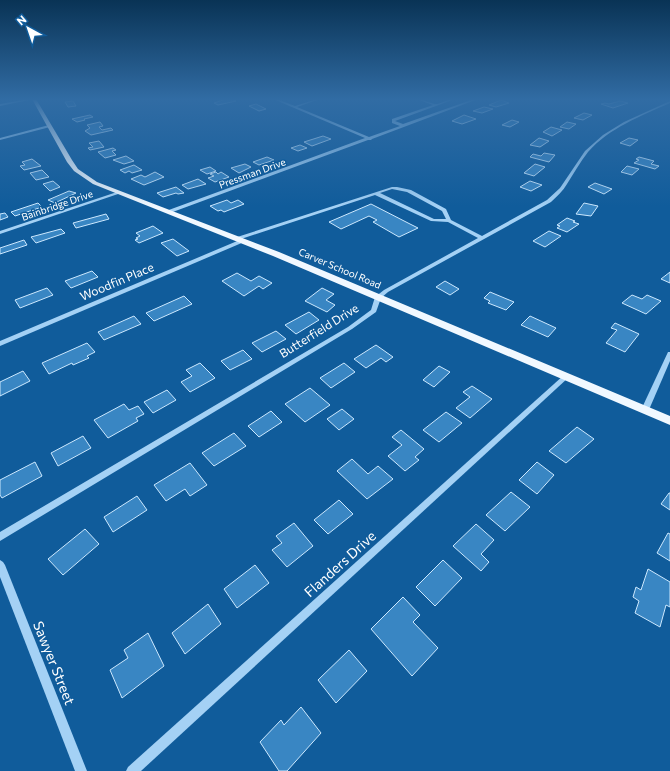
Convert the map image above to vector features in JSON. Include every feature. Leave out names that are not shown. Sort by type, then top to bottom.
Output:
[{"type":"main road","name":"Carver School Road","points":[[54,135],[68,161],[76,170],[94,183],[378,297],[670,421]]},
{"type":"street","points":[[0,139],[15,135]]},
{"type":"street","points":[[363,135],[370,138]]},
{"type":"street","name":"Pressman Drive","points":[[168,212],[377,135]]},
{"type":"street","points":[[378,297],[549,201],[560,192],[586,152],[606,135]]},
{"type":"street","name":"Woodfin Place","points":[[0,344],[239,240],[392,188],[409,191],[444,210],[449,221]]},
{"type":"street","name":"Bainbridge Drive","points":[[0,233],[119,193]]},
{"type":"street","points":[[375,193],[433,220],[449,221],[482,238]]},
{"type":"street","name":"Butterfield Drive","points":[[0,537],[350,328],[374,310],[378,297]]},
{"type":"street","points":[[645,410],[670,354]]},
{"type":"street","name":"Flanders Drive","points":[[132,771],[566,377]]},
{"type":"street","name":"Sawyer Street","points":[[0,565],[81,771]]},
{"type":"building","points":[[323,136],[331,139],[312,146],[304,142]]},
{"type":"building","points":[[539,138],[549,141],[540,147],[530,145]]},
{"type":"building","points":[[629,138],[638,140],[630,146],[620,143]]},
{"type":"building","points":[[99,141],[104,147],[90,150],[88,148],[93,147],[89,143]]},
{"type":"building","points":[[300,145],[307,148],[298,151],[291,148]]},
{"type":"building","points":[[113,148],[116,150],[112,151],[116,155],[105,158],[98,152]]},
{"type":"building","points":[[544,153],[555,155],[549,162],[530,157],[533,154],[541,156]]},
{"type":"building","points":[[126,156],[134,161],[124,164],[113,160]]},
{"type":"building","points":[[267,157],[274,160],[259,165],[253,162]]},
{"type":"building","points":[[639,157],[654,161],[651,164],[659,166],[655,169],[634,163],[639,160],[636,159]]},
{"type":"building","points":[[32,159],[41,166],[24,170],[20,166],[25,165],[22,162]]},
{"type":"building","points":[[245,164],[251,167],[239,173],[231,168]]},
{"type":"building","points":[[535,164],[545,167],[534,176],[524,173]]},
{"type":"building","points":[[134,165],[142,170],[132,173],[129,171],[125,173],[120,170]]},
{"type":"building","points":[[627,166],[639,169],[632,175],[621,172]]},
{"type":"building","points":[[210,167],[216,171],[207,174],[200,170]]},
{"type":"building","points":[[42,170],[49,177],[36,180],[30,173]]},
{"type":"building","points":[[155,172],[164,177],[144,185],[131,179],[141,175],[145,177]]},
{"type":"building","points":[[216,172],[218,174],[221,172],[229,177],[215,182],[208,178],[214,176],[210,174]]},
{"type":"building","points":[[198,179],[206,184],[188,189],[182,185]]},
{"type":"building","points":[[53,181],[60,187],[50,191],[43,184]]},
{"type":"building","points":[[530,181],[542,185],[531,191],[520,187]]},
{"type":"building","points":[[595,183],[612,189],[604,194],[588,187]]},
{"type":"building","points":[[176,187],[184,193],[176,193],[163,197],[157,193]]},
{"type":"building","points":[[69,191],[76,193],[55,203],[48,200]]},
{"type":"building","points":[[227,200],[231,203],[238,200],[244,204],[224,212],[221,210],[218,211],[210,206]]},
{"type":"building","points":[[38,203],[42,207],[15,216],[11,212]]},
{"type":"building","points":[[584,203],[598,206],[591,216],[576,214]]},
{"type":"building","points":[[371,204],[418,228],[399,237],[373,222],[377,220],[369,216],[341,229],[329,222]]},
{"type":"building","points":[[5,213],[8,217],[0,220],[0,214]]},
{"type":"building","points":[[106,214],[109,219],[76,228],[73,223]]},
{"type":"building","points":[[567,218],[579,224],[567,232],[557,228],[560,226],[557,225]]},
{"type":"building","points":[[153,226],[163,233],[139,243],[135,240],[140,236],[136,233]]},
{"type":"building","points":[[61,229],[65,233],[36,243],[31,237]]},
{"type":"building","points":[[549,231],[561,236],[545,247],[533,241]]},
{"type":"building","points":[[173,239],[189,251],[177,256],[161,243]]},
{"type":"building","points":[[24,240],[27,245],[0,254],[0,248]]},
{"type":"building","points":[[92,271],[98,277],[71,288],[65,281]]},
{"type":"building","points":[[670,272],[670,283],[661,279]]},
{"type":"building","points":[[237,273],[251,281],[259,276],[272,283],[263,289],[259,286],[244,296],[222,281]]},
{"type":"building","points":[[445,281],[459,289],[450,295],[436,287]]},
{"type":"building","points":[[47,288],[53,295],[20,308],[15,300]]},
{"type":"building","points":[[322,288],[334,294],[326,300],[335,305],[327,312],[305,301]]},
{"type":"building","points":[[490,292],[514,302],[506,310],[488,303],[490,301],[484,298]]},
{"type":"building","points":[[632,295],[642,299],[647,295],[661,301],[646,314],[622,303]]},
{"type":"building","points":[[184,296],[192,304],[154,321],[146,313]]},
{"type":"building","points":[[309,312],[319,320],[296,334],[285,325]]},
{"type":"building","points":[[134,316],[141,324],[104,340],[98,332]]},
{"type":"building","points":[[530,316],[556,328],[548,337],[521,325]]},
{"type":"building","points":[[615,323],[639,334],[625,352],[606,343],[617,330],[611,328]]},
{"type":"building","points":[[276,331],[286,339],[262,352],[252,343]]},
{"type":"building","points":[[87,343],[95,352],[87,356],[89,358],[73,365],[72,363],[49,374],[42,363]]},
{"type":"building","points":[[376,345],[393,357],[386,362],[381,358],[366,368],[354,359]]},
{"type":"building","points":[[243,350],[252,359],[230,370],[221,361]]},
{"type":"building","points":[[200,363],[215,378],[190,392],[181,382],[192,376],[186,370]]},
{"type":"building","points":[[344,363],[355,372],[331,388],[320,378]]},
{"type":"building","points":[[439,366],[450,372],[434,387],[423,380]]},
{"type":"building","points":[[23,371],[30,381],[0,396],[0,382]]},
{"type":"building","points":[[472,386],[492,399],[470,418],[456,408],[470,397],[463,392]]},
{"type":"building","points":[[310,388],[330,405],[305,422],[285,404]]},
{"type":"building","points":[[167,390],[176,400],[153,413],[144,402]]},
{"type":"building","points":[[124,404],[129,410],[138,406],[144,414],[136,418],[138,421],[108,438],[94,420]]},
{"type":"building","points":[[342,409],[354,419],[339,430],[327,419]]},
{"type":"building","points":[[271,411],[282,422],[259,437],[248,426]]},
{"type":"building","points":[[446,412],[462,423],[439,442],[423,430]]},
{"type":"building","points":[[577,427],[594,439],[566,463],[549,451]]},
{"type":"building","points":[[401,430],[424,449],[415,457],[419,460],[405,471],[388,456],[402,445],[392,437]]},
{"type":"building","points":[[234,433],[246,446],[214,466],[202,453]]},
{"type":"building","points":[[83,436],[91,448],[58,466],[51,453]]},
{"type":"building","points":[[352,459],[368,474],[378,466],[393,479],[367,499],[337,471]]},
{"type":"building","points":[[35,462],[42,476],[2,498],[0,495],[0,480]]},
{"type":"building","points":[[537,462],[554,475],[537,494],[519,480]]},
{"type":"building","points":[[190,463],[207,485],[190,496],[185,489],[166,501],[154,485]]},
{"type":"building","points":[[511,492],[530,507],[505,531],[486,515]]},
{"type":"building","points":[[670,493],[670,510],[661,504]]},
{"type":"building","points":[[137,496],[147,510],[113,532],[104,517]]},
{"type":"building","points":[[339,500],[353,514],[328,534],[314,520]]},
{"type":"building","points":[[294,523],[313,546],[287,567],[272,550],[282,543],[276,536]]},
{"type":"building","points":[[476,524],[494,540],[481,554],[489,562],[481,571],[453,546]]},
{"type":"building","points":[[85,529],[99,544],[63,575],[48,559]]},
{"type":"building","points":[[668,533],[670,534],[670,561],[657,553]]},
{"type":"building","points":[[443,560],[462,578],[435,606],[416,587]]},
{"type":"building","points":[[255,565],[269,583],[237,608],[224,589]]},
{"type":"building","points":[[648,569],[670,582],[670,607],[666,605],[660,627],[635,613],[639,601],[633,597],[636,587],[641,590]]},
{"type":"building","points":[[403,597],[420,615],[413,622],[438,648],[412,676],[371,629]]},
{"type":"building","points":[[208,604],[221,624],[185,654],[172,633]]},
{"type":"building","points":[[148,633],[164,666],[122,698],[110,670],[128,658],[124,650]]},
{"type":"building","points":[[349,650],[367,671],[336,703],[318,680]]},
{"type":"building","points":[[301,707],[321,733],[287,771],[279,771],[260,742],[281,720],[284,725]]}]
